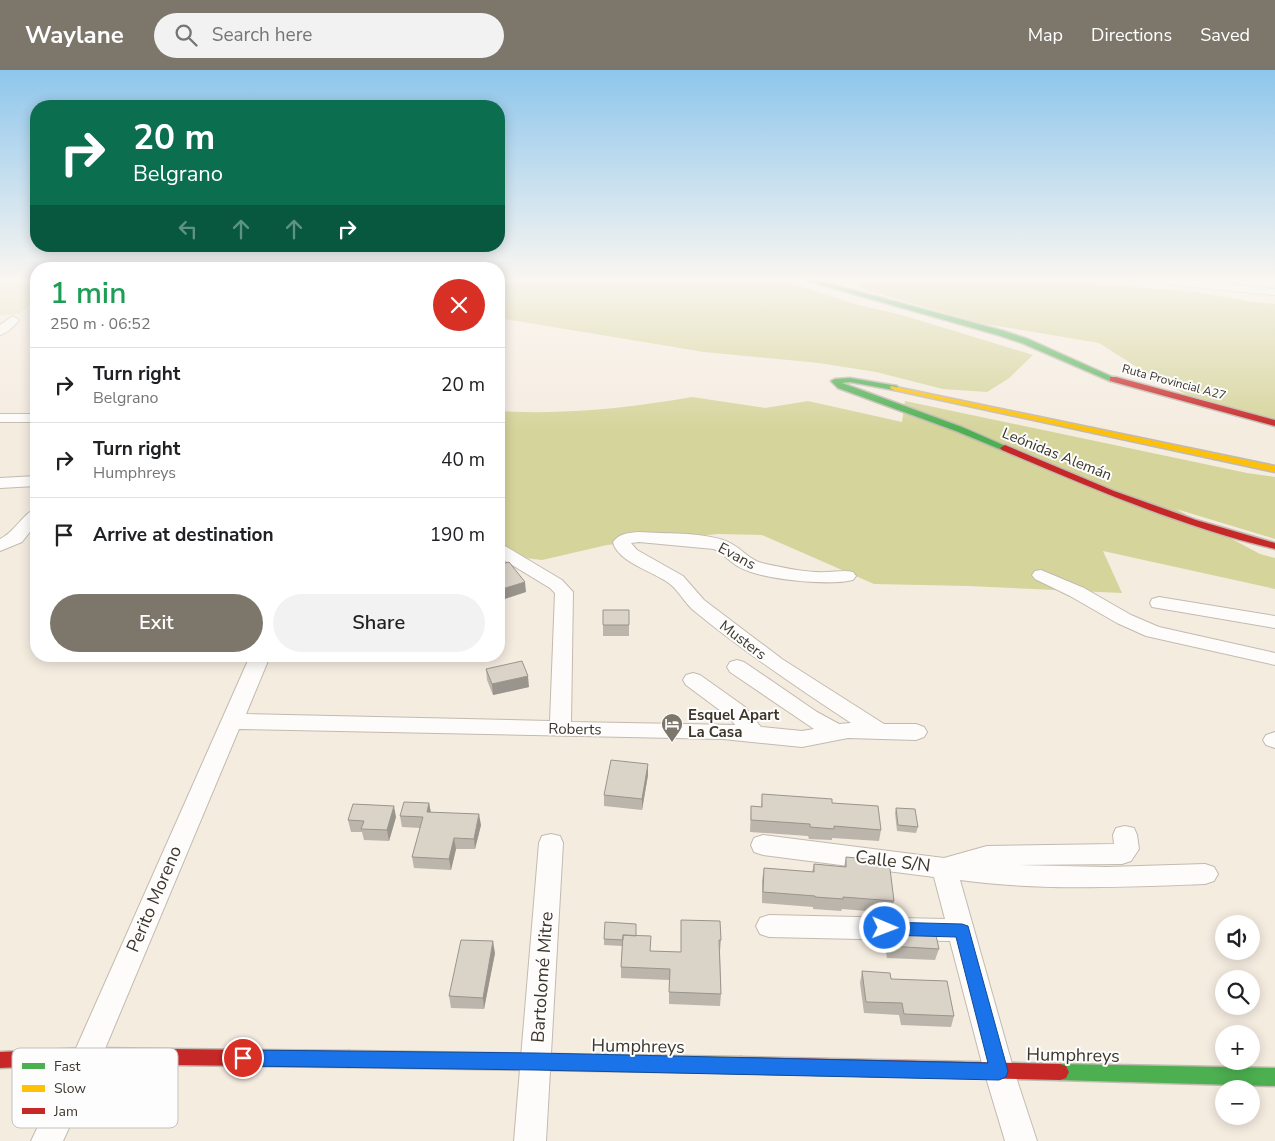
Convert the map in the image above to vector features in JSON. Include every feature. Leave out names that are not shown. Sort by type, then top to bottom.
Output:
[{"type":"street","name":"Ruta Provincial A27","points":[[994,331],[1025,341],[1118,381],[1275,423]]},
{"type":"street","name":"Leónidas Alemán","points":[[1275,469],[911,391],[836,381],[841,386],[932,419],[1111,493],[1192,522],[1275,546]]},
{"type":"street","points":[[0,418],[30,418]]},
{"type":"street","points":[[0,483],[30,481]]},
{"type":"street","points":[[0,546],[16,538],[30,521]]},
{"type":"street","name":"Evans","points":[[627,538],[638,537],[719,544],[730,550],[744,563],[760,569],[826,578],[847,576]]},
{"type":"street","name":"Musters","points":[[627,538],[622,542],[623,547],[631,554],[677,580],[697,604],[717,621],[775,664],[881,732]]},
{"type":"street","points":[[505,554],[556,584],[564,592],[560,729]]},
{"type":"street","points":[[1041,575],[1077,592],[1124,620],[1153,632],[1275,659]]},
{"type":"street","points":[[1159,603],[1275,622]]},
{"type":"street","name":"Perito Moreno","points":[[90,1048],[257,662]]},
{"type":"street","points":[[737,667],[834,732]]},
{"type":"street","points":[[693,680],[737,712],[754,734]]},
{"type":"street","name":"Roberts","points":[[231,721],[560,729],[723,730],[802,740],[848,730],[916,732]]},
{"type":"street","name":"Calle S/N","points":[[763,844],[944,868],[987,856],[1122,854],[1127,849],[1126,835]]},
{"type":"street","name":"Bartolomé Mitre","points":[[530,1141],[551,843]]},
{"type":"street","points":[[1021,1141],[999,1071],[944,868],[977,873],[1102,877],[1205,874]]},
{"type":"street","points":[[769,926],[962,930]]},
{"type":"street","name":"Humphreys","points":[[178,1057],[536,1062],[1275,1077]]},
{"type":"street","name":"Perito Moreno","points":[[47,1141],[53,1128]]},
{"type":"shaded area","points":[[577,331],[954,331],[1033,355],[1008,379],[987,392],[943,389],[876,372],[819,363],[704,352]]},
{"type":"shaded area","points":[[1027,331],[1275,331],[1275,420],[1194,399],[1099,343]]},
{"type":"shaded area","points":[[692,397],[765,408],[808,401],[902,422],[905,401],[1247,473],[1275,477],[1275,539],[1176,509],[1260,554],[1275,558],[1275,589],[1103,551],[1122,593],[874,584],[762,535],[718,534],[607,545],[542,560],[505,556],[505,411],[596,410]]},
{"type":"building","points":[[509,562],[525,582],[505,588],[505,563]]},
{"type":"building","points":[[603,610],[629,610],[629,625],[603,625]]},
{"type":"building","points":[[522,661],[528,676],[492,684],[486,669]]},
{"type":"building","points":[[611,760],[648,764],[642,799],[604,795]]},
{"type":"building","points":[[762,794],[832,799],[832,803],[878,806],[881,830],[834,826],[834,829],[810,827],[810,824],[751,820],[751,806],[762,807]]},
{"type":"building","points":[[404,802],[429,803],[427,812],[479,814],[474,839],[454,838],[449,859],[412,857],[423,817],[400,816]]},
{"type":"building","points":[[353,804],[394,806],[387,830],[361,829],[364,821],[348,820]]},
{"type":"building","points":[[896,808],[915,809],[918,827],[898,825]]},
{"type":"building","points":[[846,857],[889,861],[894,901],[843,897],[843,899],[763,892],[764,868],[814,872],[814,864],[846,867]]},
{"type":"building","points":[[681,920],[720,921],[721,994],[669,992],[670,969],[621,967],[623,935],[651,936],[650,951],[681,952]]},
{"type":"building","points":[[605,922],[636,924],[636,936],[623,935],[623,940],[604,939]]},
{"type":"building","points":[[887,930],[935,931],[939,949],[889,946]]},
{"type":"building","points":[[461,940],[493,941],[483,998],[449,996]]},
{"type":"building","points":[[862,971],[890,973],[891,979],[947,981],[954,1016],[904,1014],[902,1003],[866,1002]]},
{"type":"traffic: fast","points":[[994,331],[1025,341],[1113,379]]},
{"type":"traffic: fast","points":[[894,388],[850,380],[835,381],[841,386],[959,429],[1005,448]]},
{"type":"traffic: fast","points":[[1060,1072],[1275,1077]]},
{"type":"traffic: slow","points":[[894,388],[1275,469]]},
{"type":"traffic: slow","points":[[349,1059],[741,1065]]},
{"type":"traffic: jam","points":[[1113,379],[1275,423]]},
{"type":"traffic: jam","points":[[1005,448],[1111,493],[1192,522],[1275,546]]},
{"type":"traffic: jam","points":[[178,1057],[349,1059]]},
{"type":"traffic: jam","points":[[0,1060],[12,1059]]},
{"type":"traffic: jam","points":[[741,1065],[1060,1072]]},
{"type":"place","name":"Esquel Apart La Casa","points":[[672,743]]},
{"type":"route","points":[[243,1058],[999,1071],[962,930],[885,928]]}]
